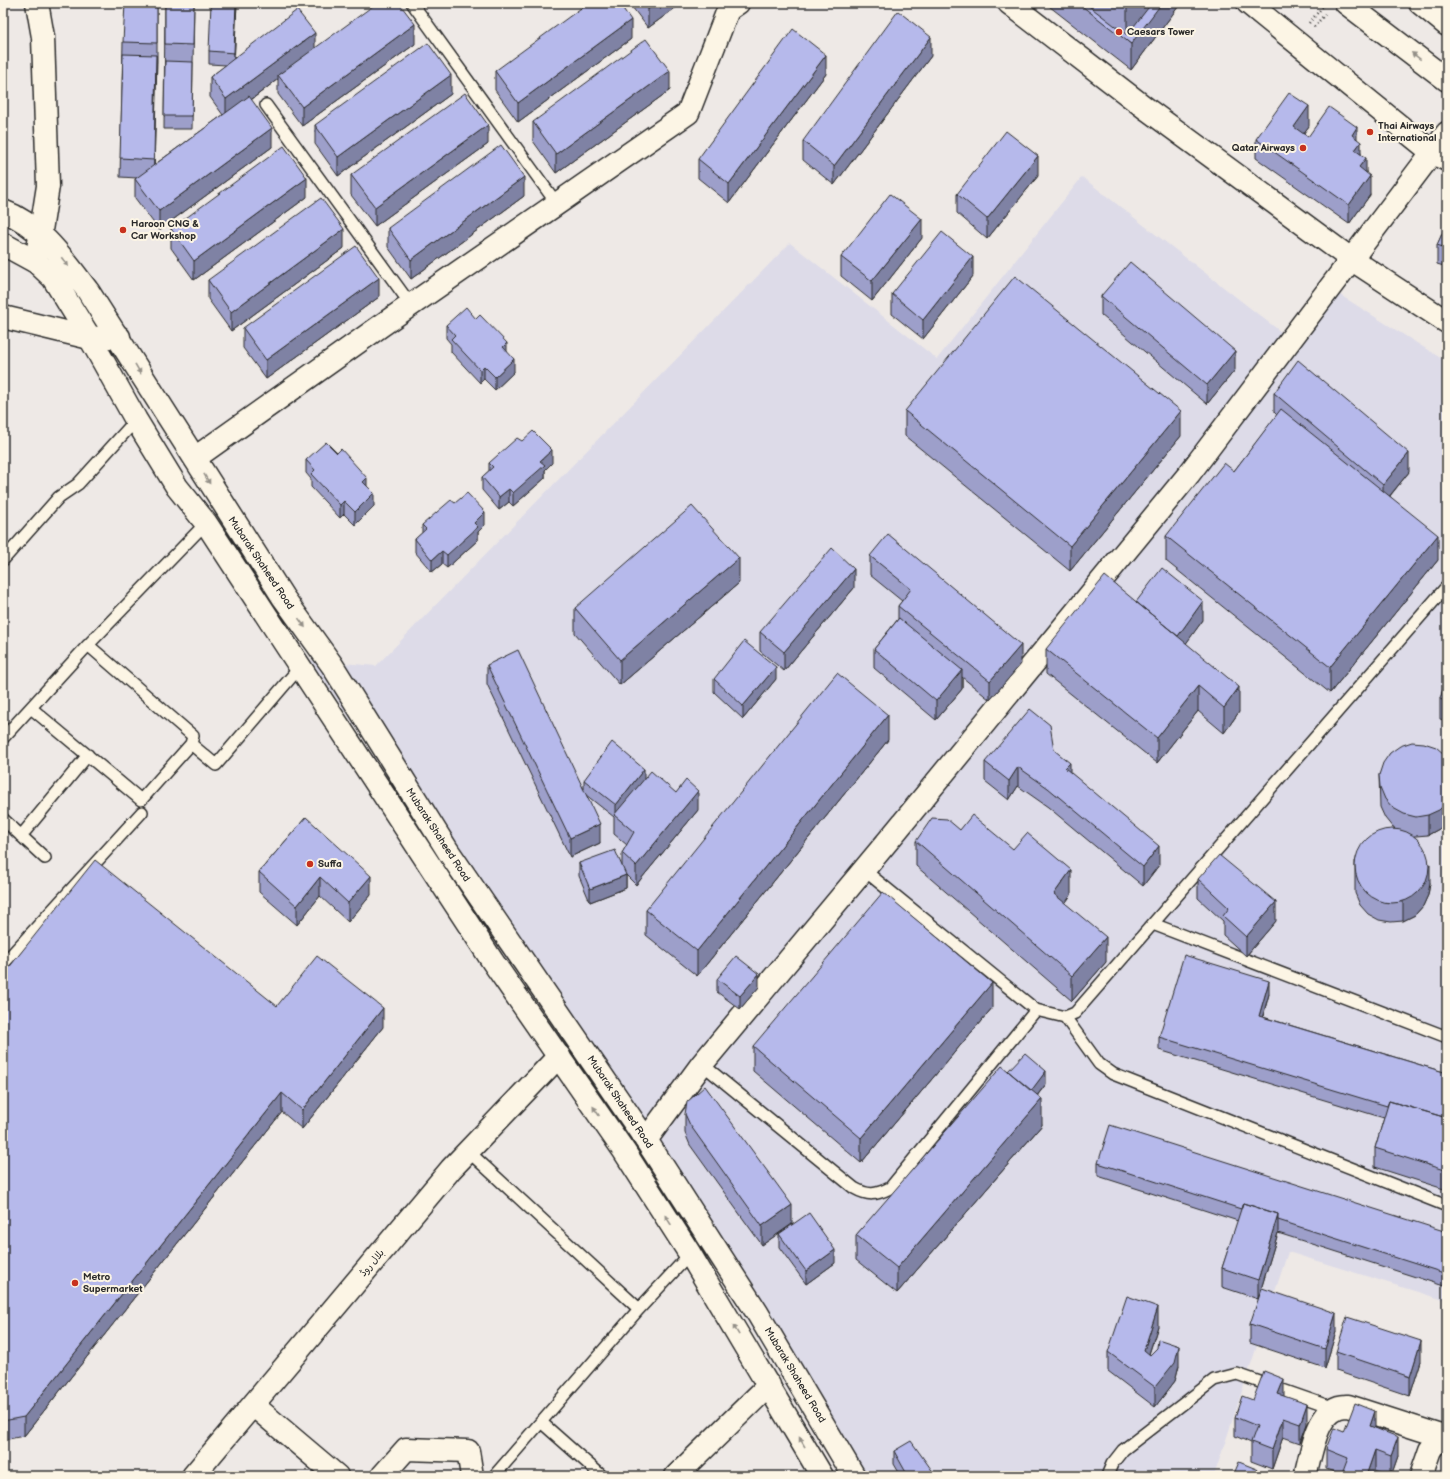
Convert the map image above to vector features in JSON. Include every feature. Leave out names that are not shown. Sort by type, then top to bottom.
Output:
[{"type":"main road","points":[[36,262],[42,236],[48,179],[43,37],[37,3]]},
{"type":"main road","points":[[195,458],[411,305],[688,113],[728,10],[738,3]]},
{"type":"main road","points":[[1009,3],[1148,110],[1351,259],[1447,322]]},
{"type":"main road","points":[[1248,3],[1440,156]]},
{"type":"main road","points":[[1420,3],[1447,25]]},
{"type":"main road","points":[[1338,6],[1447,80]]},
{"type":"main road","points":[[646,1140],[702,1064],[864,870],[1188,474],[1351,259],[1440,156],[1447,133]]},
{"type":"main road","name":"Mubarak Shaheed Road","points":[[3,211],[25,223],[42,236],[88,291],[119,337],[147,385],[279,590],[332,665],[448,851],[646,1140],[758,1314],[854,1476]]},
{"type":"main road","points":[[3,244],[36,262],[53,278],[90,338],[136,420],[177,487],[206,523],[493,962],[559,1056],[690,1254],[822,1476]]},
{"type":"main road","points":[[3,317],[90,338],[119,337]]},
{"type":"main road","name":"بلال روڈ","points":[[193,1476],[451,1169],[559,1056]]},
{"type":"main road","points":[[676,1476],[769,1385]]},
{"type":"main road","points":[[252,1405],[337,1476]]},
{"type":"main road","points":[[1305,1476],[1322,1419],[1334,1408],[1348,1406],[1444,1435],[1430,1450],[1421,1476]]},
{"type":"main road","points":[[382,1476],[406,1449],[468,1451],[472,1476]]},
{"type":"lane","points":[[412,3],[557,204]]},
{"type":"lane","points":[[266,105],[411,305]]},
{"type":"lane","points":[[3,560],[59,497],[78,484],[136,420]]},
{"type":"lane","points":[[3,738],[88,645],[206,523]]},
{"type":"lane","points":[[864,870],[1036,1010],[1065,1017],[1076,1013],[1447,586]]},
{"type":"lane","points":[[31,708],[141,800],[191,744],[193,736],[88,645]]},
{"type":"lane","points":[[191,744],[216,765],[300,667]]},
{"type":"lane","points":[[21,836],[88,755]]},
{"type":"lane","points":[[3,964],[142,812]]},
{"type":"lane","points":[[3,819],[45,858]]},
{"type":"lane","points":[[1153,924],[1447,1037]]},
{"type":"lane","points":[[702,1064],[854,1188],[865,1194],[878,1194],[890,1188],[1036,1010]]},
{"type":"lane","points":[[1065,1017],[1099,1064],[1113,1074],[1447,1206]]},
{"type":"lane","points":[[468,1151],[639,1309]]},
{"type":"lane","points":[[494,1476],[639,1309],[690,1254]]},
{"type":"lane","points":[[1107,1476],[1112,1464],[1123,1450],[1214,1380],[1237,1374],[1334,1408]]},
{"type":"lane","points":[[541,1422],[602,1476]]},
{"type":"path","points":[[1308,24],[1326,3]]},
{"type":"path","points":[[1310,32],[1338,6]]},
{"type":"shaded area","points":[[1082,177],[1290,339],[1329,288],[1447,362],[1447,1301],[1288,1252],[1214,1476],[840,1476],[640,1143],[310,660],[376,666],[790,243],[937,359]]},
{"type":"building","points":[[125,3],[157,3],[157,43],[123,42]]},
{"type":"building","points":[[165,3],[194,3],[193,45],[165,44]]},
{"type":"building","points":[[211,3],[236,3],[234,53],[209,51]]},
{"type":"building","points":[[377,3],[399,3],[415,24],[302,107],[278,75]]},
{"type":"building","points":[[588,3],[619,3],[631,20],[518,103],[495,71]]},
{"type":"building","points":[[644,3],[656,3],[648,9]]},
{"type":"building","points":[[1078,3],[1085,3],[1127,35],[1152,3],[1162,3],[1131,44]]},
{"type":"building","points":[[297,10],[315,33],[226,99],[210,77]]},
{"type":"building","points":[[898,11],[931,37],[834,166],[803,141]]},
{"type":"building","points":[[793,29],[826,55],[729,184],[698,159]]},
{"type":"building","points":[[646,39],[670,71],[556,154],[533,122]]},
{"type":"building","points":[[428,43],[451,75],[338,157],[315,125]]},
{"type":"building","points":[[123,54],[156,55],[154,160],[120,158]]},
{"type":"building","points":[[165,61],[193,62],[192,116],[164,116]]},
{"type":"building","points":[[465,93],[488,125],[375,207],[351,175]]},
{"type":"building","points":[[1289,93],[1309,106],[1294,127],[1308,137],[1329,107],[1357,127],[1352,135],[1361,142],[1355,150],[1366,158],[1359,167],[1370,176],[1349,205],[1256,139]]},
{"type":"building","points":[[249,96],[272,128],[159,211],[135,179]]},
{"type":"building","points":[[1006,131],[1038,156],[987,219],[957,194]]},
{"type":"building","points":[[501,145],[524,177],[411,260],[388,228]]},
{"type":"building","points":[[284,146],[307,178],[194,261],[171,229]]},
{"type":"building","points":[[890,194],[922,219],[872,281],[841,257]]},
{"type":"building","points":[[321,198],[344,229],[231,312],[208,280]]},
{"type":"building","points":[[1446,225],[1446,248],[1437,245]]},
{"type":"building","points":[[942,232],[973,257],[923,320],[892,294]]},
{"type":"building","points":[[356,246],[379,278],[266,360],[243,328]]},
{"type":"building","points":[[1130,262],[1235,351],[1207,385],[1101,296]]},
{"type":"building","points":[[1015,276],[1181,411],[1070,546],[905,411]]},
{"type":"building","points":[[466,307],[476,319],[480,315],[507,343],[503,347],[514,359],[495,377],[484,366],[480,370],[451,339],[455,335],[446,325]]},
{"type":"building","points":[[1298,360],[1409,453],[1383,485],[1274,393]]},
{"type":"building","points":[[1281,409],[1438,535],[1330,667],[1166,536],[1224,463],[1234,471]]},
{"type":"building","points":[[533,431],[552,450],[540,461],[545,465],[513,493],[509,489],[499,497],[482,477],[493,467],[489,463],[517,438],[522,441]]},
{"type":"building","points":[[326,442],[337,453],[341,449],[367,478],[363,482],[374,493],[355,512],[344,501],[340,505],[311,474],[315,470],[306,460]]},
{"type":"building","points":[[467,493],[485,512],[474,523],[478,527],[447,555],[442,551],[432,560],[415,539],[426,529],[422,525],[451,500],[455,503]]},
{"type":"building","points":[[692,506],[739,558],[620,660],[575,608]]},
{"type":"building","points":[[888,534],[1021,645],[990,681],[898,606],[911,589],[870,556]]},
{"type":"building","points":[[832,548],[854,569],[784,652],[760,632]]},
{"type":"building","points":[[1162,568],[1203,601],[1178,636],[1136,602]]},
{"type":"building","points":[[1105,576],[1239,687],[1224,708],[1198,686],[1157,738],[1046,649]]},
{"type":"building","points":[[899,618],[962,670],[936,701],[874,649]]},
{"type":"building","points":[[744,641],[776,667],[743,706],[714,679]]},
{"type":"building","points":[[518,650],[600,824],[570,838],[487,665]]},
{"type":"building","points":[[837,673],[888,715],[697,951],[646,910]]},
{"type":"building","points":[[1447,677],[1447,702],[1440,699]]},
{"type":"building","points":[[1030,709],[1050,725],[1054,750],[1070,763],[1065,768],[1159,846],[1143,867],[1048,788],[1018,767],[1009,781],[985,762]]},
{"type":"building","points":[[612,742],[644,769],[616,805],[584,780]]},
{"type":"building","points":[[1412,742],[1424,743],[1436,747],[1447,757],[1447,802],[1439,810],[1428,815],[1416,817],[1404,814],[1393,808],[1385,799],[1380,787],[1379,775],[1383,763],[1390,753],[1400,746]]},
{"type":"building","points":[[651,771],[676,793],[686,780],[698,791],[636,866],[622,853],[634,832],[614,815]]},
{"type":"building","points":[[972,815],[1013,849],[1027,833],[1071,870],[1054,894],[1106,937],[1072,976],[916,841],[932,818],[947,819],[960,830]]},
{"type":"building","name":"Suffa","points":[[306,817],[371,876],[348,903],[320,877],[297,906],[259,872]]},
{"type":"building","points":[[1385,829],[1399,829],[1413,835],[1423,845],[1429,859],[1429,873],[1423,887],[1413,897],[1399,903],[1385,903],[1371,897],[1361,887],[1355,873],[1355,859],[1361,845],[1371,835]]},
{"type":"building","points":[[615,850],[626,875],[590,889],[579,863]]},
{"type":"building","points":[[1219,855],[1276,902],[1246,937],[1223,916],[1229,908],[1198,879]]},
{"type":"building","name":"Metro Supermarket","points":[[95,860],[277,1006],[317,956],[383,1008],[302,1110],[282,1093],[24,1417],[3,1421],[3,975]]},
{"type":"building","points":[[883,892],[992,983],[861,1138],[753,1046]]},
{"type":"building","points":[[1184,955],[1269,981],[1259,1016],[1447,1073],[1447,1118],[1389,1101],[1387,1106],[1159,1037]]},
{"type":"building","points":[[736,956],[759,974],[740,996],[717,979]]},
{"type":"building","points":[[1025,1053],[1046,1071],[1031,1091],[1008,1071]]},
{"type":"building","points":[[1002,1066],[1042,1099],[897,1268],[856,1235]]},
{"type":"building","points":[[705,1086],[792,1205],[762,1226],[690,1125],[685,1114],[687,1102]]},
{"type":"building","points":[[1389,1101],[1447,1118],[1447,1171],[1375,1148]]},
{"type":"building","points":[[1110,1125],[1447,1232],[1447,1274],[1278,1220],[1278,1214],[1243,1203],[1241,1209],[1098,1163]]},
{"type":"building","points":[[1243,1203],[1278,1214],[1258,1280],[1222,1268]]},
{"type":"building","points":[[809,1213],[835,1250],[806,1271],[779,1234]]},
{"type":"building","points":[[1262,1288],[1336,1313],[1325,1349],[1250,1324]]},
{"type":"building","points":[[1127,1296],[1158,1307],[1144,1350],[1150,1355],[1157,1348],[1158,1339],[1179,1346],[1175,1362],[1155,1387],[1108,1352]]},
{"type":"building","points":[[1347,1317],[1421,1341],[1410,1377],[1336,1352]]},
{"type":"building","points":[[1264,1371],[1284,1379],[1278,1394],[1307,1404],[1300,1424],[1283,1418],[1272,1450],[1251,1442],[1257,1426],[1235,1417],[1242,1396],[1253,1400]]},
{"type":"building","points":[[1355,1403],[1375,1411],[1370,1426],[1398,1437],[1391,1456],[1375,1450],[1366,1476],[1348,1476],[1342,1474],[1348,1458],[1326,1449],[1334,1428],[1344,1432]]},
{"type":"building","points":[[911,1441],[936,1476],[908,1476],[894,1451]]},
{"type":"building","points":[[1239,1462],[1259,1470],[1257,1476],[1233,1476]]},
{"type":"place","name":"Caesars Tower","points":[[1119,32]]},
{"type":"place","name":"Thai Airways International","points":[[1370,132]]},
{"type":"place","name":"Qatar Airways","points":[[1303,148]]},
{"type":"place","name":"Haroon CNG & Car Workshop","points":[[123,230]]},
{"type":"place","name":"Suffa","points":[[310,864]]},
{"type":"place","name":"Metro Supermarket","points":[[75,1283]]}]
